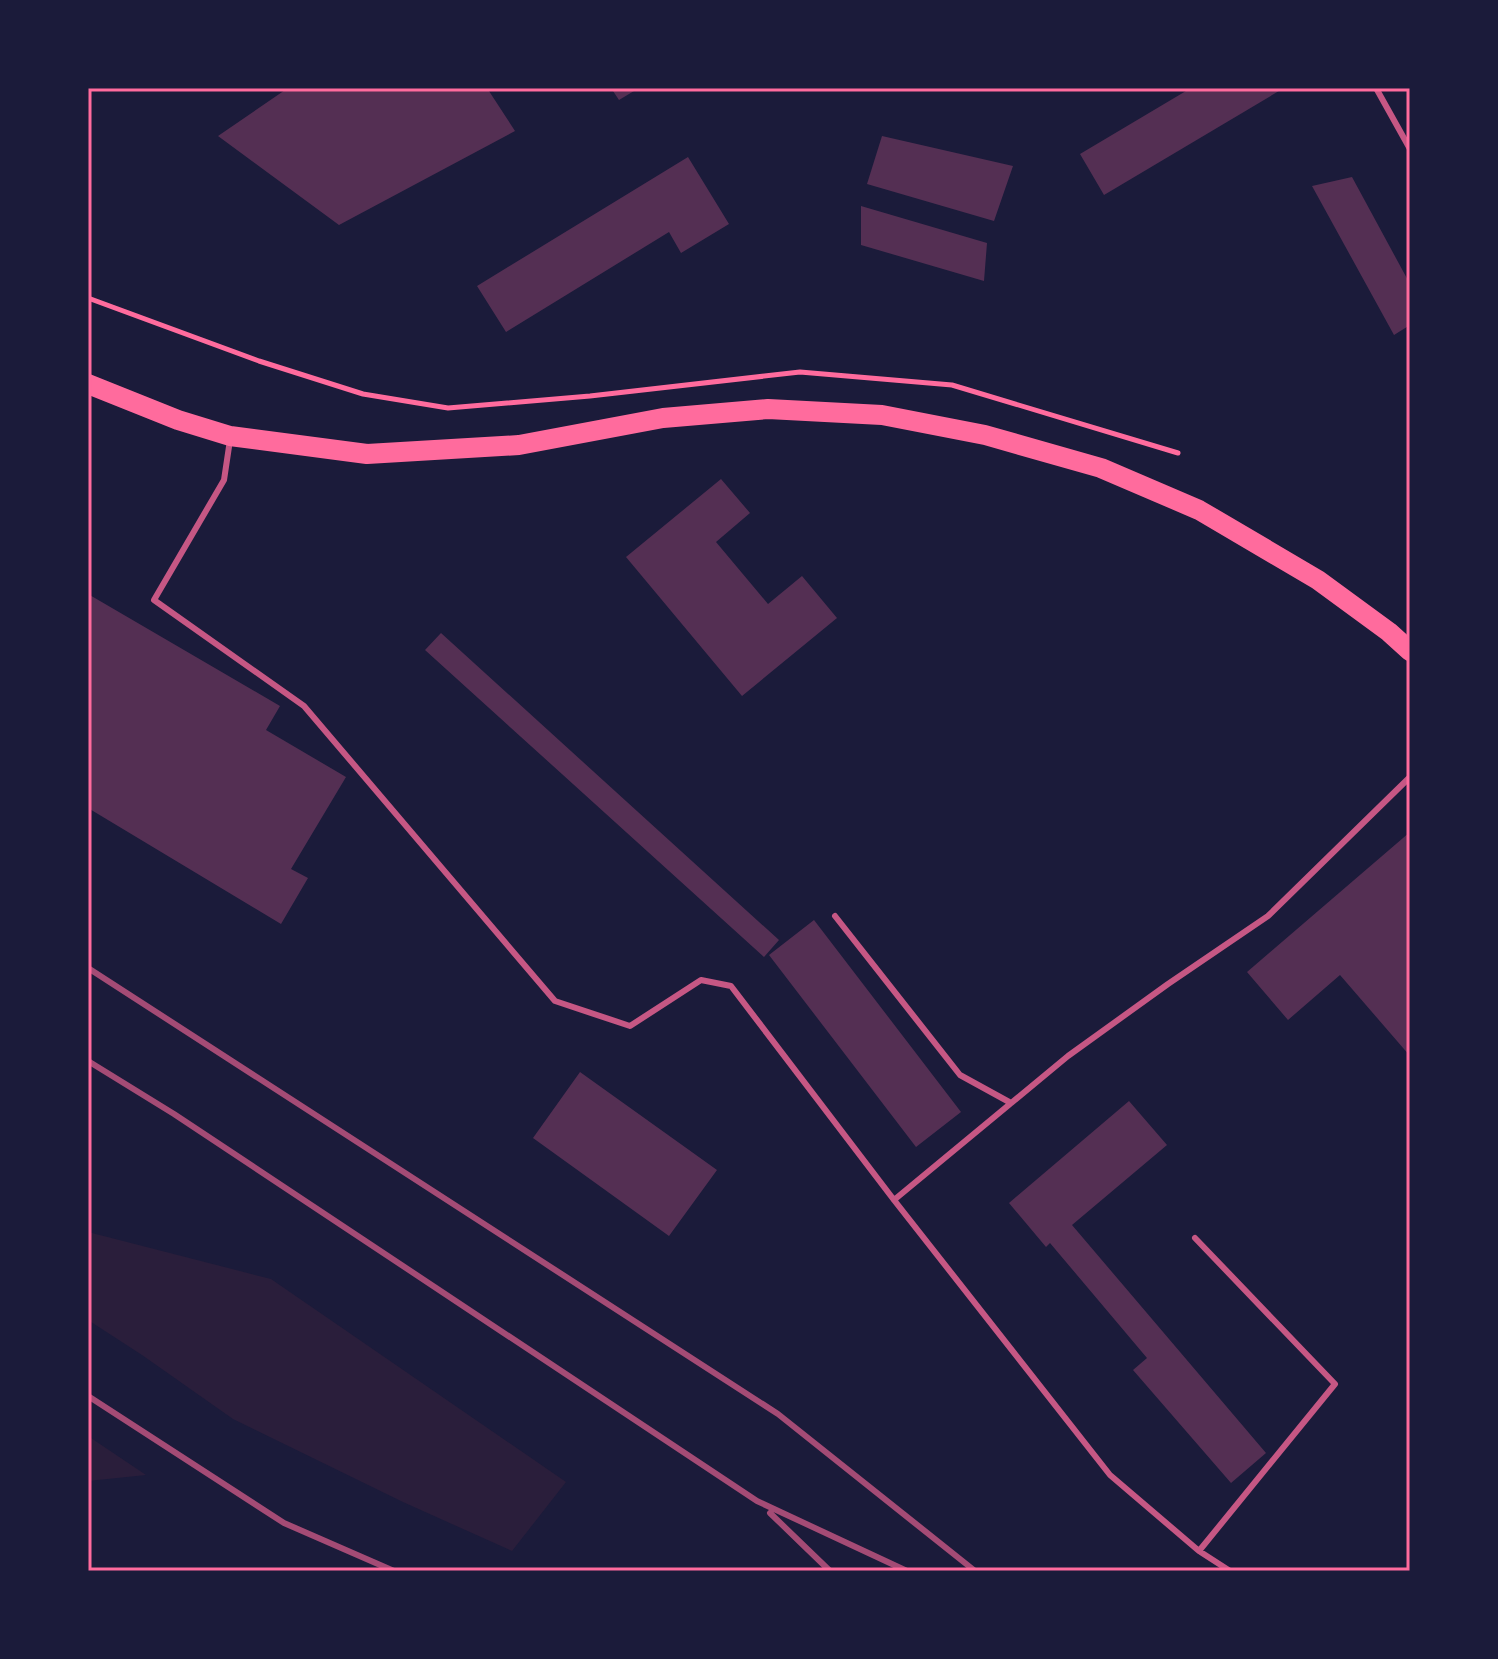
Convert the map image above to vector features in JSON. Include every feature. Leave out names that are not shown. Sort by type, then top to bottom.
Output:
[{"type":"main road","points":[[88,384],[178,420],[230,436],[367,454],[519,445],[663,418],[768,409],[896,417],[985,435],[1101,468],[1199,510],[1318,580],[1410,651]]},
{"type":"lane","points":[[1376,88],[1410,149]]},
{"type":"lane","points":[[230,436],[224,480],[154,600],[304,706],[555,1001],[630,1026],[701,980],[731,986],[1110,1475],[1199,1551],[1230,1571]]},
{"type":"lane","points":[[894,1200],[1068,1056],[1268,916],[1410,777]]},
{"type":"lane","points":[[835,916],[960,1075],[1011,1103]]},
{"type":"lane","points":[[1195,1238],[1335,1384],[1199,1551]]},
{"type":"path","points":[[88,298],[259,361],[363,394],[448,408],[590,396],[800,372],[952,385],[1178,453]]},
{"type":"shaded area","points":[[88,1232],[271,1279],[566,1482],[512,1551],[233,1419],[88,1320]]},
{"type":"shaded area","points":[[88,1436],[146,1475],[88,1481]]},
{"type":"building","points":[[288,88],[487,88],[515,131],[339,225],[218,136]]},
{"type":"building","points":[[611,88],[639,88],[619,100]]},
{"type":"building","points":[[1191,88],[1284,88],[1104,195],[1080,154]]},
{"type":"building","points":[[882,136],[1013,166],[994,221],[867,184]]},
{"type":"building","points":[[688,157],[729,224],[681,253],[669,232],[506,332],[477,286]]},
{"type":"building","points":[[1352,177],[1410,284],[1410,325],[1394,335],[1312,186]]},
{"type":"building","points":[[861,206],[987,243],[984,281],[861,245]]},
{"type":"building","points":[[721,479],[750,513],[716,542],[768,604],[802,576],[837,618],[742,696],[626,557]]},
{"type":"building","points":[[88,594],[280,706],[266,730],[346,777],[291,869],[308,878],[281,924],[88,808]]},
{"type":"building","points":[[441,633],[779,940],[764,957],[425,650]]},
{"type":"building","points":[[1410,832],[1410,1056],[1340,975],[1288,1020],[1247,972]]},
{"type":"building","points":[[814,920],[961,1112],[916,1147],[769,955]]},
{"type":"building","points":[[580,1072],[717,1170],[669,1236],[533,1138]]},
{"type":"building","points":[[1129,1101],[1167,1145],[1072,1225],[1266,1453],[1231,1483],[1133,1370],[1147,1358],[1050,1243],[1046,1247],[1009,1203]]},
{"type":"railway","points":[[88,968],[778,1414],[975,1571]]},
{"type":"railway","points":[[88,1061],[174,1114],[757,1501],[907,1571]]},
{"type":"railway","points":[[88,1396],[284,1523],[394,1571]]},
{"type":"railway","points":[[770,1513],[830,1571]]}]
